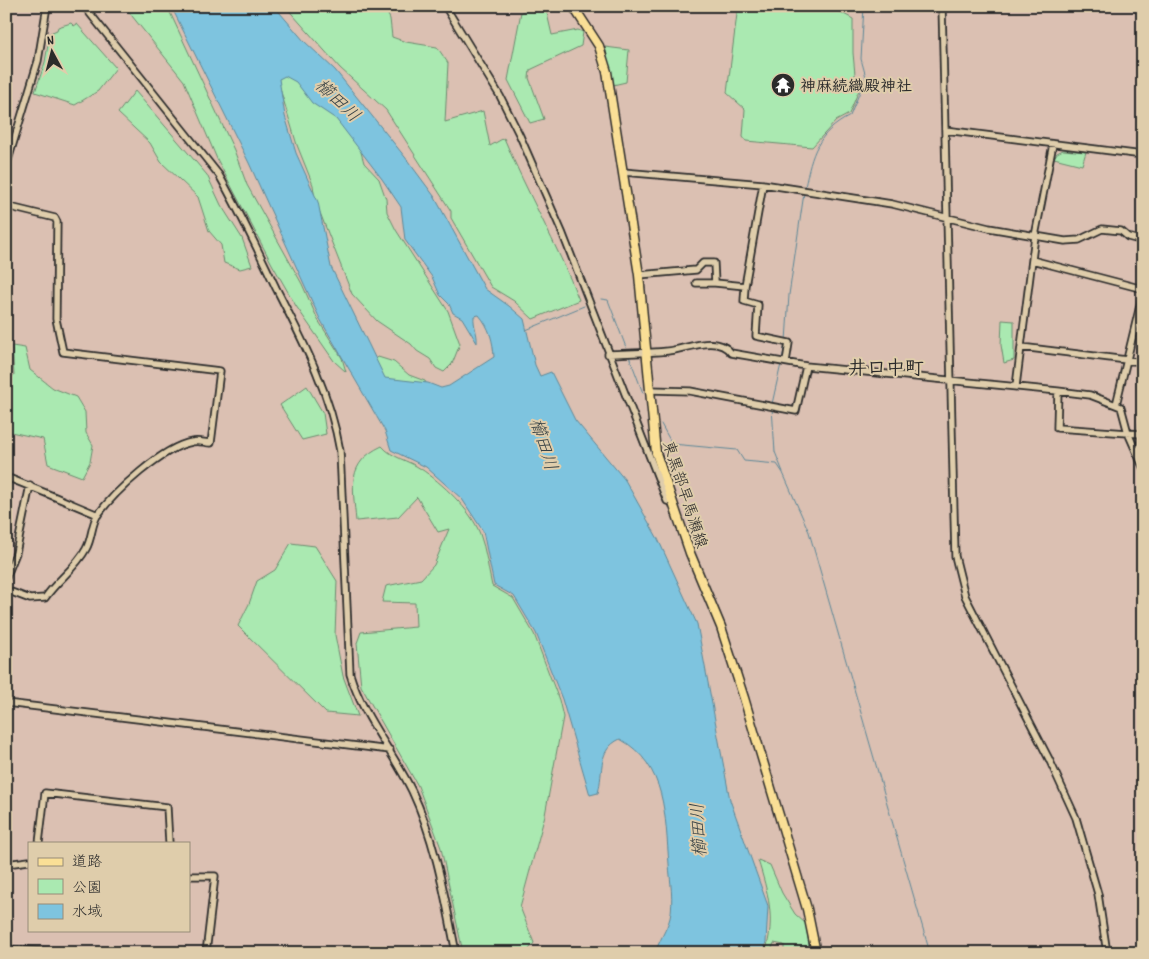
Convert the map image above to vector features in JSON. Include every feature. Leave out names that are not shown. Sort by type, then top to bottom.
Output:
[{"type":"main road","name":"東黒部早馬瀬線","points":[[573,6],[599,46],[603,57],[639,275],[643,352],[650,390],[656,453],[672,502],[721,627],[747,708],[807,910],[816,953]]},
{"type":"street","points":[[6,166],[38,61],[47,6]]},
{"type":"street","points":[[84,6],[219,175],[320,377],[334,420],[340,451],[350,674],[360,701],[390,750],[411,790],[429,833],[456,953]]},
{"type":"street","points":[[445,6],[500,96],[520,136],[562,232],[608,354],[667,501],[672,502]]},
{"type":"street","points":[[942,6],[954,550],[960,582],[1076,818],[1098,894],[1107,953]]},
{"type":"street","points":[[945,130],[1143,155]]},
{"type":"street","points":[[1016,386],[1035,236],[1053,144]]},
{"type":"street","points":[[623,172],[763,184],[804,190],[892,204],[1035,236],[1075,241],[1102,229],[1121,231],[1128,237],[1143,241]]},
{"type":"street","points":[[763,184],[744,301],[758,307],[756,336],[785,342],[783,362]]},
{"type":"street","points":[[6,206],[55,218],[57,222],[56,319],[63,352],[220,371],[211,443],[191,442],[163,455],[135,476],[98,515],[87,548],[45,598],[30,599],[6,590]]},
{"type":"street","points":[[1032,260],[1143,289]]},
{"type":"street","points":[[639,275],[696,270],[703,263],[714,262],[715,283]]},
{"type":"street","points":[[696,283],[745,286]]},
{"type":"street","points":[[1116,405],[1143,293]]},
{"type":"street","points":[[608,354],[670,350],[695,344],[711,344],[726,347],[731,353],[806,366],[1090,394],[1121,407],[1128,433],[1143,467]]},
{"type":"street","points":[[1021,347],[1143,362]]},
{"type":"street","points":[[650,390],[679,390],[798,411],[806,366]]},
{"type":"street","points":[[1058,391],[1057,428],[1142,434]]},
{"type":"street","points":[[1139,456],[1143,424]]},
{"type":"street","points":[[6,477],[30,485],[64,502],[98,515]]},
{"type":"street","points":[[6,578],[16,553],[30,485]]},
{"type":"street","points":[[6,703],[390,750]]},
{"type":"street","points":[[39,842],[45,793],[167,806],[168,842]]},
{"type":"street","points":[[6,864],[28,861]]},
{"type":"street","points":[[190,876],[215,876],[206,953]]},
{"type":"street","points":[[6,949],[76,953]]},
{"type":"green space","points":[[124,6],[167,6],[234,150],[247,185],[302,284],[318,320],[342,358],[346,372],[334,361],[296,306],[272,264],[217,159],[184,81]]},
{"type":"green space","points":[[285,6],[384,6],[390,19],[392,37],[406,42],[437,47],[448,63],[445,122],[483,111],[490,146],[504,138],[579,300],[533,319],[514,301],[491,287],[451,218],[451,211],[386,110],[340,68]]},
{"type":"green space","points":[[738,6],[829,6],[853,19],[853,53],[856,85],[859,90],[849,114],[836,121],[812,147],[746,141],[743,137],[745,109],[727,93]]},
{"type":"green space","points":[[534,8],[546,9],[552,35],[578,30],[583,32],[581,46],[530,70],[529,78],[544,119],[530,123],[508,80],[521,12]]},
{"type":"green space","points":[[71,23],[74,26],[77,24],[116,68],[98,91],[75,105],[35,92],[45,62],[50,33],[57,30],[58,27]]},
{"type":"green space","points":[[605,47],[629,50],[626,82],[613,85]]},
{"type":"green space","points":[[275,72],[300,72],[359,145],[364,163],[379,179],[386,199],[387,212],[396,230],[448,311],[460,344],[452,364],[444,372],[436,368],[430,359],[417,351],[411,344],[377,321],[352,294],[315,200],[313,185],[297,145]]},
{"type":"green space","points":[[135,91],[207,175],[221,205],[242,238],[252,266],[240,269],[224,263],[221,245],[209,231],[198,197],[161,162],[150,143],[118,113]]},
{"type":"green space","points":[[1063,150],[1086,152],[1082,165],[1054,158],[1057,153]]},
{"type":"green space","points":[[1002,320],[1014,321],[1014,360],[1004,363],[1001,345]]},
{"type":"green space","points":[[12,346],[25,348],[30,370],[53,388],[76,397],[85,412],[86,433],[93,445],[90,462],[82,477],[48,464],[43,439],[6,431],[6,380],[14,375]]},
{"type":"green space","points":[[378,357],[394,362],[409,375],[425,381],[430,393],[397,401],[374,360]]},
{"type":"green space","points":[[307,386],[323,413],[326,434],[302,440],[280,405]]},
{"type":"green space","points":[[382,446],[390,453],[429,475],[455,498],[470,516],[482,540],[492,586],[513,598],[534,634],[559,700],[563,717],[545,815],[520,907],[534,943],[526,953],[463,953],[441,848],[418,786],[361,686],[357,643],[361,632],[416,627],[415,603],[382,602],[386,586],[421,579],[434,565],[449,529],[438,532],[417,497],[398,517],[356,521],[353,486],[357,468],[362,460]]},
{"type":"green space","points":[[291,543],[315,546],[337,581],[335,635],[343,676],[358,716],[326,713],[238,626],[249,604],[257,581],[275,570]]},
{"type":"green space","points":[[758,860],[770,865],[782,893],[795,914],[806,924],[810,953],[784,953],[784,945],[774,943],[770,953],[765,953],[770,929],[770,917],[768,895]]},
{"type":"water","name":"櫛田川","points":[[171,6],[274,6],[304,41],[335,70],[434,196],[485,289],[524,319],[535,365],[540,376],[551,372],[575,420],[625,480],[658,539],[697,624],[730,800],[768,906],[766,942],[763,953],[655,953],[670,918],[672,898],[664,811],[661,794],[655,778],[647,763],[635,750],[620,739],[608,749],[605,755],[598,793],[590,795],[562,699],[536,633],[514,596],[494,585],[483,531],[462,499],[426,467],[391,450],[385,431],[320,319],[249,163]],"holes":[[[285,76],[296,82],[312,103],[336,119],[382,179],[401,207],[405,240],[432,277],[440,295],[449,304],[453,313],[462,318],[477,343],[474,316],[479,315],[486,325],[492,340],[494,357],[449,386],[441,388],[428,383],[385,378],[331,267],[318,202],[296,153],[285,116],[279,79]]]},
{"type":"waterway","points":[[805,187],[810,164],[818,146],[830,130],[850,116],[866,77],[861,59],[864,6]]},
{"type":"waterway","points":[[786,341],[789,295],[804,193]]},
{"type":"waterway","points":[[601,299],[608,300],[627,350]]},
{"type":"waterway","points":[[526,330],[584,306]]},
{"type":"waterway","points":[[782,360],[785,344]]},
{"type":"waterway","points":[[629,356],[643,393]]},
{"type":"waterway","points":[[772,404],[781,364]]},
{"type":"waterway","points":[[772,408],[775,452],[783,472]]},
{"type":"waterway","points":[[661,424],[672,444],[737,450],[744,461],[777,464],[783,473],[809,532],[930,953]]},
{"type":"place","name":"神麻続織殿神社","points":[[783,85]]},
{"type":"district","name":"井口中町","points":[[886,367]]}]
